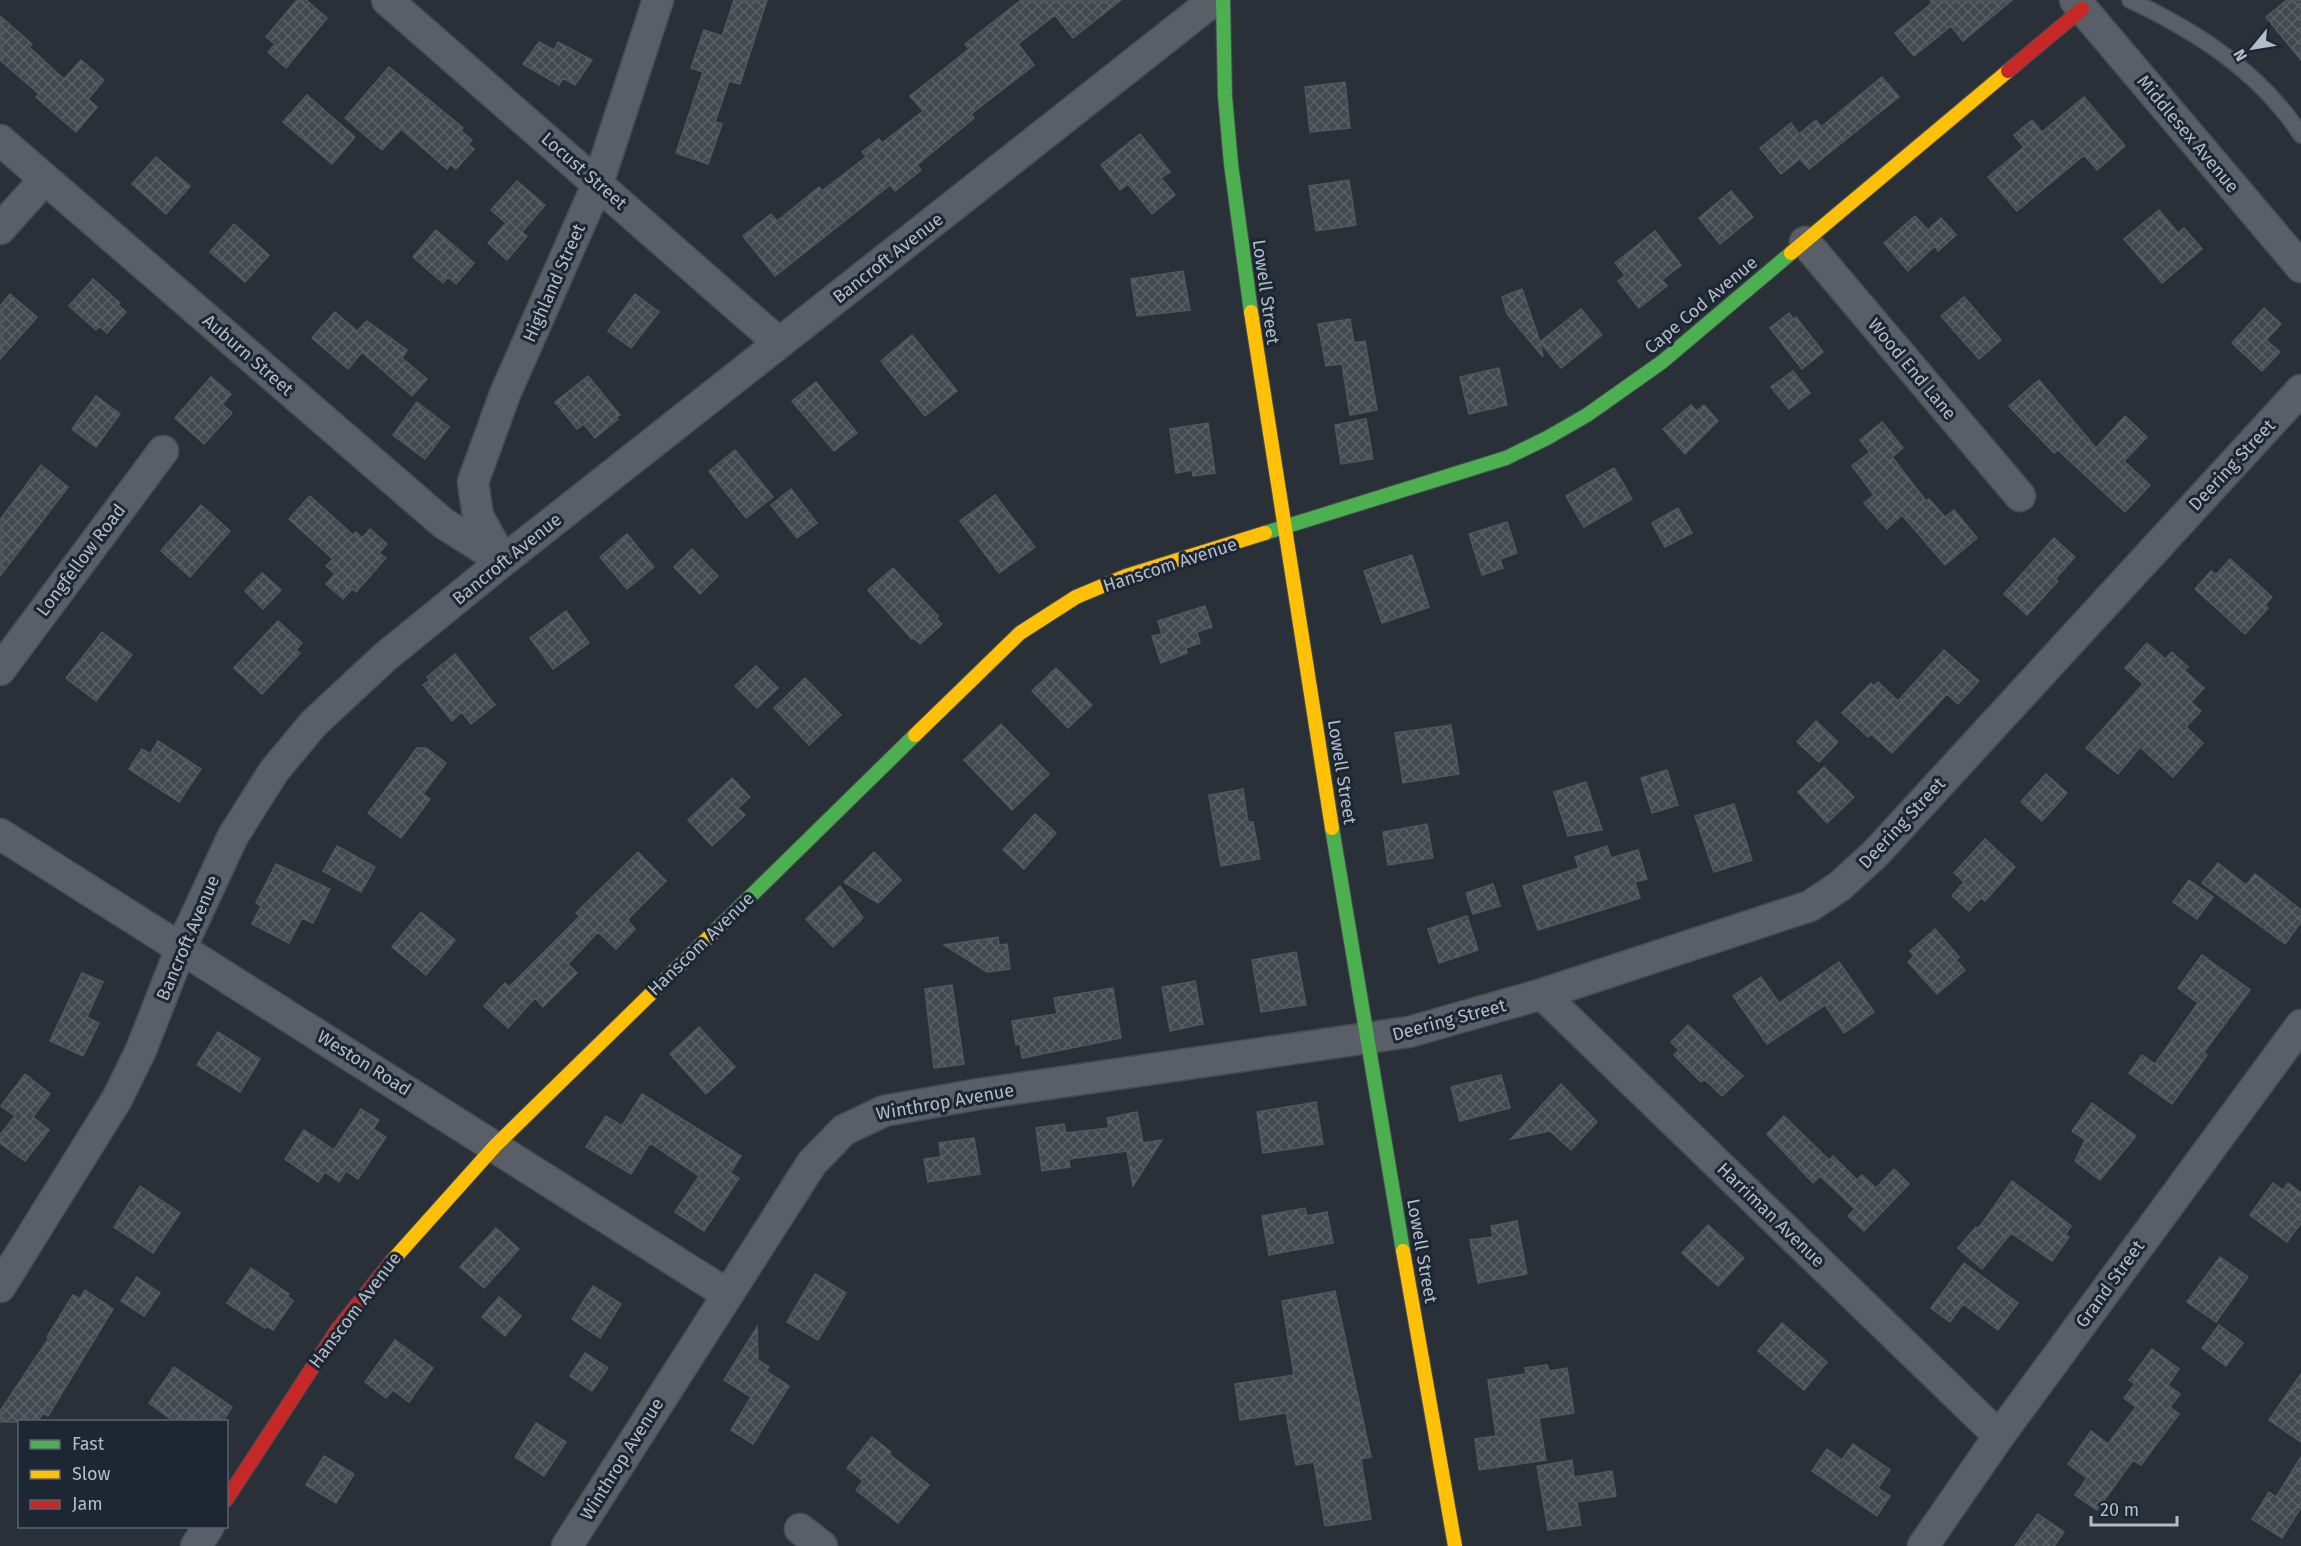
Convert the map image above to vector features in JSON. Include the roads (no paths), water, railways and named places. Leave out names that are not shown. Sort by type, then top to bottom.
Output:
[{"type":"street","name":"Locust Street","points":[[387,0],[779,344]]},
{"type":"street","name":"Highland Street","points":[[503,561],[478,516],[473,482],[505,394],[598,183],[658,0]]},
{"type":"street","name":"Bancroft Avenue","points":[[0,1287],[117,1099],[141,1050],[182,948],[233,836],[274,771],[314,723],[385,657],[503,561],[1214,0]]},
{"type":"street","name":"Lowell Street","points":[[1223,0],[1224,96],[1232,174],[1366,1038],[1455,1546]]},
{"type":"street","name":"Cape Cod Avenue","points":[[1285,526],[1506,458],[1560,433],[1625,390],[1699,332],[2086,3]]},
{"type":"street","name":"Middlesex Avenue","points":[[2086,3],[2301,267]]},
{"type":"street","name":"Auburn Street","points":[[0,140],[443,523],[503,561]]},
{"type":"street","points":[[0,229],[45,179]]},
{"type":"street","name":"Wood End Lane","points":[[1805,242],[2020,496]]},
{"type":"street","name":"Deering Street","points":[[1366,1038],[1409,1032],[1542,994],[1796,912],[1831,894],[1876,853],[2301,390]]},
{"type":"street","name":"Longfellow Road","points":[[0,670],[163,451]]},
{"type":"street","name":"Hanscom Avenue","points":[[228,1497],[337,1330],[374,1280],[495,1146],[1020,633],[1058,607],[1102,585],[1285,526]]},
{"type":"street","name":"Weston Road","points":[[0,834],[727,1294]]},
{"type":"street","name":"Harriman Avenue","points":[[1542,994],[1999,1436]]},
{"type":"street","name":"Grand Street","points":[[1923,1546],[1999,1436],[2301,1025]]},
{"type":"street","name":"Winthrop Avenue","points":[[567,1546],[812,1163],[844,1130],[868,1116],[884,1111],[979,1094],[1366,1038]]},
{"type":"street","points":[[196,1546],[208,1528]]},
{"type":"lane","points":[[2130,0],[2167,17],[2204,40],[2240,67],[2277,103],[2301,135]]}]
